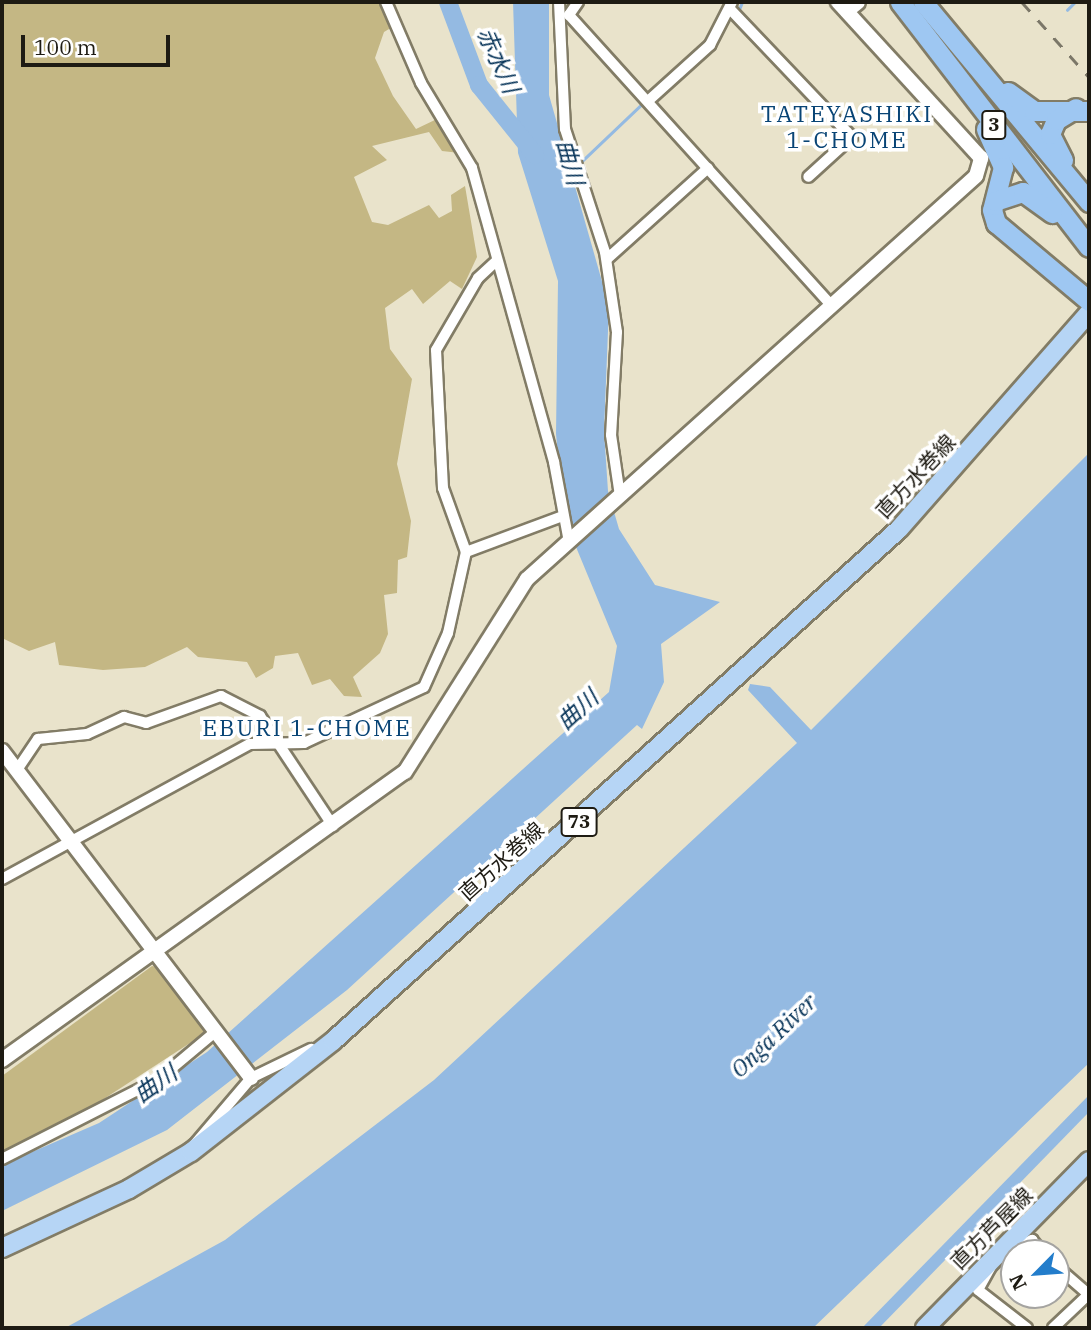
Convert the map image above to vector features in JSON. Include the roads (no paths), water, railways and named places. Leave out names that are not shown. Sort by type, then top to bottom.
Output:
[{"type":"highway","name":"3","points":[[900,2],[1089,247]]},
{"type":"highway","name":"3","points":[[923,2],[1089,202]]},
{"type":"highway","points":[[944,26],[1021,106],[1034,111],[1083,109]]},
{"type":"highway","points":[[962,85],[1003,167],[992,210],[1003,233],[1089,302]]},
{"type":"highway","points":[[1083,109],[1056,120],[1050,134],[1089,196]]},
{"type":"highway","points":[[995,201],[1012,192],[1035,198],[1089,247]]},
{"type":"main road","name":"直方水巻線","points":[[2,1248],[191,1152],[333,1041],[899,529],[1089,313]]},
{"type":"main road","name":"直方芦屋線","points":[[925,1328],[1089,1161]]},
{"type":"street","points":[[386,2],[421,83],[472,167],[495,262],[554,462],[560,517],[570,540]]},
{"type":"street","points":[[559,2],[561,99],[574,158],[607,259],[617,332],[611,435],[618,497]]},
{"type":"street","points":[[578,2],[569,15],[831,304]]},
{"type":"street","points":[[2,1060],[405,772],[442,721],[514,593],[831,304],[976,176],[981,158],[848,5]]},
{"type":"street","points":[[648,101],[710,45],[731,6],[852,137],[808,177]]},
{"type":"street","points":[[607,259],[708,168]]},
{"type":"street","points":[[2,879],[70,839],[250,744],[279,739],[304,743],[424,687],[447,634],[466,552],[443,488],[433,374],[436,350],[478,278],[495,262]]},
{"type":"street","points":[[466,552],[560,517]]},
{"type":"street","points":[[19,767],[38,739],[87,734],[124,717],[146,723],[222,696],[248,704],[279,739],[333,826]]},
{"type":"street","points":[[2,751],[19,767],[70,839],[158,949],[251,1078]]},
{"type":"street","points":[[2,1159],[159,1079],[217,1034]]},
{"type":"street","points":[[191,1152],[251,1078],[324,1038],[333,1041]]},
{"type":"street","points":[[1000,1253],[996,1255],[978,1290],[1027,1328]]},
{"type":"street","points":[[1053,1328],[1088,1293],[1070,1278]]},
{"type":"water","points":[[513,2],[549,2],[549,95],[609,306],[604,431],[608,491],[619,529],[655,585],[720,602],[661,644],[664,682],[642,729],[637,725],[347,990],[167,1130],[2,1211],[2,1165],[99,1123],[207,1052],[609,692],[617,646],[564,518],[556,434],[558,281],[518,153]]},
{"type":"water","name":"Onga River","points":[[1089,453],[1089,1063],[813,1328],[65,1328],[225,1240],[434,1080],[797,743],[748,690],[750,684],[770,687],[811,730]]},
{"type":"water","points":[[1089,1095],[1089,1112],[879,1328],[862,1328]]},
{"type":"waterway","name":"赤水川","points":[[448,2],[479,85],[535,155]]},
{"type":"waterway","points":[[738,12],[742,2]]},
{"type":"waterway","points":[[1067,10],[1075,2]]},
{"type":"waterway","name":"曲川","points":[[581,162],[642,104]]},
{"type":"railway","points":[[1022,2],[1089,77]]},
{"type":"district","name":"TATEYASHIKI 1-CHOME","points":[[847,126]]},
{"type":"district","name":"EBURI 1-CHOME","points":[[307,727]]}]
